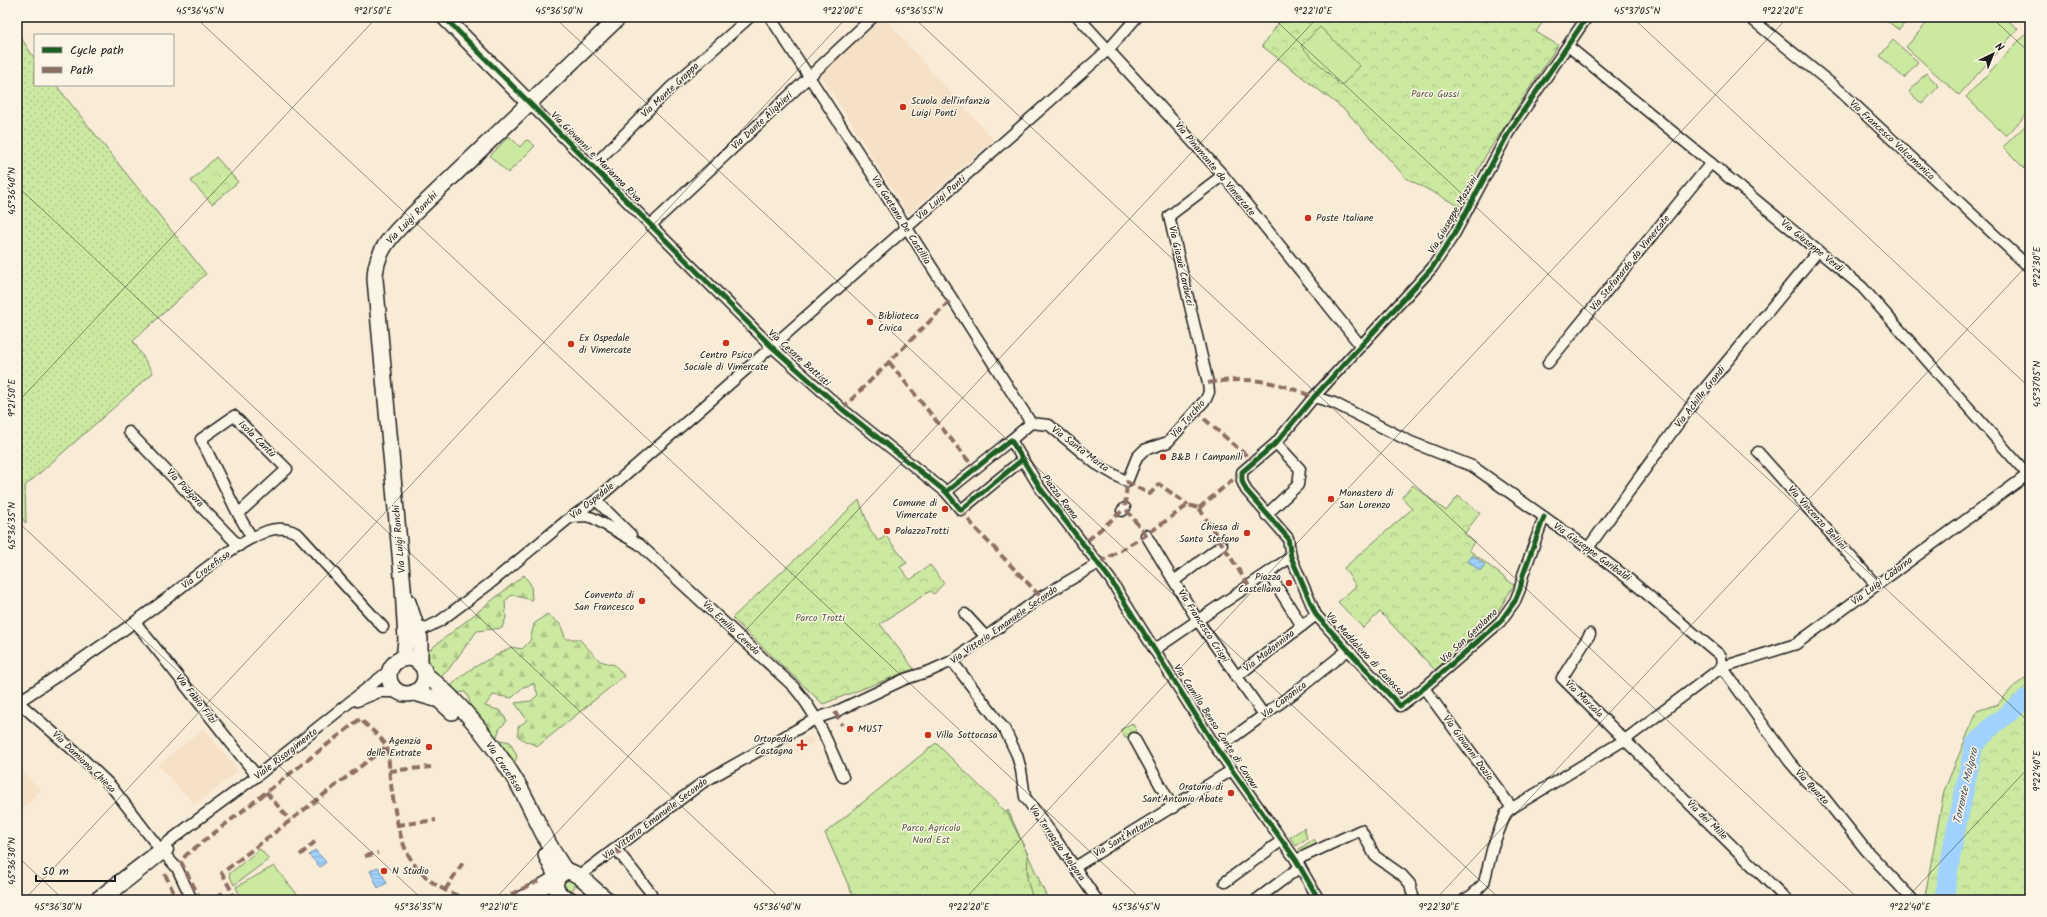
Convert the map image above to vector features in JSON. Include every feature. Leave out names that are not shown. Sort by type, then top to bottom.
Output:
[{"type":"street","points":[[444,17],[529,103]]},
{"type":"street","name":"Via Luigi Ronchi","points":[[404,659],[406,640],[403,588],[375,279],[376,265],[382,250],[392,236],[619,17]]},
{"type":"street","name":"Via Monte Grappa","points":[[593,166],[671,87],[750,17]]},
{"type":"street","name":"Via Gaetano De Castillia","points":[[770,17],[908,227],[929,264],[1031,423]]},
{"type":"street","name":"Via Dante Alighieri","points":[[651,225],[873,17]]},
{"type":"street","name":"Via Pinamonte da Vimercate","points":[[1078,17],[1109,49],[1223,175],[1361,346]]},
{"type":"street","name":"Via Luigi Ponti","points":[[772,347],[1109,49],[1137,17]]},
{"type":"street","name":"Via Giuseppe Mazzini","points":[[1266,515],[1246,490],[1242,481],[1242,472],[1276,443],[1314,397],[1432,268],[1455,234],[1509,132],[1587,17]]},
{"type":"street","name":"Via Francesco Valcamonica","points":[[1749,17],[1838,90],[2030,268]]},
{"type":"street","name":"Via Giuseppe Verdi","points":[[1568,46],[1870,294],[2029,474]]},
{"type":"street","name":"Via Giovanni e Marianna Riva","points":[[529,103],[651,225]]},
{"type":"street","name":"Via Stefanardo da Vimercate","points":[[1548,363],[1711,164]]},
{"type":"street","name":"Via Giosuè Carducci","points":[[1208,383],[1169,216],[1223,175]]},
{"type":"street","name":"Via Cesare Battisti","points":[[651,225],[772,347],[842,409],[946,492],[961,510],[1023,459]]},
{"type":"street","name":"Via Achille Grandi","points":[[1588,548],[1696,399],[1818,251]]},
{"type":"street","name":"Via Ospedale","points":[[417,626],[426,628],[440,621],[572,517],[596,500],[772,347]]},
{"type":"street","name":"Via Torchio","points":[[1127,482],[1137,457],[1144,450],[1168,442],[1206,399],[1209,392],[1208,383]]},
{"type":"street","name":"Via Giuseppe Garibaldi","points":[[1314,397],[1334,403],[1411,442],[1472,466],[1588,548],[1721,656],[1722,667]]},
{"type":"street","name":"Isola Cantù","points":[[238,514],[287,469],[234,416],[201,439],[238,514],[252,538]]},
{"type":"street","points":[[946,492],[1031,423]]},
{"type":"street","name":"Via Santa Marta","points":[[1031,423],[1049,425],[1096,464],[1127,482]]},
{"type":"street","name":"Via Podgora","points":[[129,432],[239,546]]},
{"type":"street","name":"Piazza Roma","points":[[1011,440],[1040,488],[1086,541],[1100,563]]},
{"type":"street","points":[[1268,574],[1302,626],[1316,615],[1291,557],[1288,538],[1266,515],[1298,485],[1300,469],[1276,443]]},
{"type":"street","name":"Via Vincenzo Bellini","points":[[1758,452],[1876,585]]},
{"type":"street","name":"Via Luigi Cadorna","points":[[1722,667],[1796,644],[2029,474]]},
{"type":"street","name":"Via Emilio Cereda","points":[[596,500],[639,544],[793,686],[817,718]]},
{"type":"street","name":"Via Emilio Cereda","points":[[572,517],[586,516],[593,518],[639,544]]},
{"type":"street","name":"Via San Gerolamo","points":[[1400,706],[1424,688],[1500,622],[1515,601],[1544,517]]},
{"type":"street","name":"Via Crocefisso","points":[[18,702],[135,622],[239,546],[252,538],[272,530],[287,530],[295,532],[383,627]]},
{"type":"street","name":"Via Francesco Crispi","points":[[1146,535],[1198,621],[1264,715]]},
{"type":"street","points":[[1174,581],[1222,545]]},
{"type":"street","points":[[1154,650],[1291,557]]},
{"type":"street","name":"Via Vittorio Emanuele Secondo","points":[[571,876],[702,783],[817,718],[905,679],[930,671],[952,661],[1041,597],[1100,563]]},
{"type":"street","name":"Via Camillo Benso Conte di Cavour","points":[[1100,563],[1217,749],[1298,864],[1318,900]]},
{"type":"street","name":"Via Luigi Ronchi","points":[[403,588],[420,638],[423,669]]},
{"type":"street","points":[[965,614],[986,637]]},
{"type":"street","name":"Via Maddalena di Canossa","points":[[1316,615],[1400,706]]},
{"type":"street","name":"Via Fabio Filzi","points":[[135,622],[257,776]]},
{"type":"street","points":[[406,640],[408,634],[417,626]]},
{"type":"street","name":"Via Madonnina","points":[[1236,677],[1302,626]]},
{"type":"street","name":"Via Marsala","points":[[1590,634],[1562,678],[1626,739]]},
{"type":"street","name":"Via Canonica","points":[[1217,749],[1264,715],[1349,649]]},
{"type":"street","points":[[410,658],[423,669],[423,685],[415,692],[410,694],[399,692],[392,684],[390,674],[391,669],[394,664],[404,659],[410,658]]},
{"type":"street","name":"Via Terraggio Molgora","points":[[952,661],[1005,730],[1017,755],[1021,770],[1024,797],[1097,900]]},
{"type":"street","points":[[1464,900],[1472,895],[1484,883],[1493,846],[1506,813],[1626,739],[1722,667]]},
{"type":"street","name":"Via Quarto","points":[[1722,667],[1789,761],[1807,782],[1819,791],[1865,849],[1912,899]]},
{"type":"street","name":"Viale Risorgimento","points":[[105,900],[221,803],[350,704],[391,669]]},
{"type":"street","name":"Via Crocefisso","points":[[423,669],[457,706],[499,757],[519,787],[551,848],[571,876]]},
{"type":"street","name":"Via Giovanni Dozio","points":[[1424,688],[1512,808]]},
{"type":"street","name":"Viale Risorgimento","points":[[350,704],[379,692],[399,692]]},
{"type":"street","name":"Via Crocefisso","points":[[415,692],[434,698],[447,706],[490,759],[571,876]]},
{"type":"street","name":"Via Damiano Chiesa","points":[[18,702],[111,786],[177,868],[192,900]]},
{"type":"street","points":[[817,718],[843,777]]},
{"type":"street","points":[[1134,738],[1173,808]]},
{"type":"street","name":"Via dei Mille","points":[[1626,739],[1787,900]]},
{"type":"street","name":"Via Sant'Antonio","points":[[1075,867],[1173,808],[1232,770]]},
{"type":"street","points":[[1256,900],[1298,864],[1361,830],[1375,856],[1402,875],[1410,884],[1414,900]]},
{"type":"street","points":[[1225,882],[1282,841]]},
{"type":"street","name":"Viale Risorgimento","points":[[93,900],[162,851]]},
{"type":"street","name":"Via Vittorio Emanuele Secondo","points":[[620,854],[651,893],[650,900]]},
{"type":"street","points":[[571,876],[582,886],[581,892],[575,897],[566,900],[558,893],[555,887],[571,876]]},
{"type":"street","points":[[520,900],[571,876]]},
{"type":"street","points":[[571,876],[608,900]]},
{"type":"shaded area","name":"Scuola dell'infanzia Luigi Ponti","points":[[881,17],[884,17],[994,140],[908,214],[821,75]]},
{"type":"shaded area","points":[[17,512],[26,523],[17,531]]},
{"type":"shaded area","points":[[204,728],[238,771],[195,805],[158,765]]},
{"type":"shaded area","name":"Ortopedia Castagna","points":[[810,735],[814,742],[798,753],[793,746]]},
{"type":"shaded area","points":[[17,768],[41,790],[17,816]]},
{"type":"green space","name":"Parco Gussi","points":[[1283,17],[1546,17],[1536,32],[1558,45],[1486,155],[1459,206],[1406,178],[1346,111],[1262,46]]},
{"type":"green space","points":[[1890,17],[1910,17],[1899,30],[1887,21]]},
{"type":"green space","points":[[1932,17],[2004,17],[2018,29],[1959,95],[1906,47]]},
{"type":"green space","points":[[1320,27],[1360,66],[1341,86],[1301,46]]},
{"type":"green space","points":[[2030,29],[2030,111],[2006,136],[1966,97]]},
{"type":"green space","points":[[17,32],[34,58],[34,86],[57,86],[206,274],[133,341],[153,373],[25,486],[26,523],[17,512]]},
{"type":"green space","points":[[1893,40],[1918,62],[1904,78],[1880,56]]},
{"type":"green space","points":[[1926,73],[1939,86],[1922,104],[1909,92]]},
{"type":"green space","points":[[2030,121],[2030,174],[2003,147]]},
{"type":"green space","points":[[509,136],[520,147],[526,140],[535,146],[508,173],[490,156]]},
{"type":"green space","points":[[216,157],[238,182],[212,204],[191,181]]},
{"type":"green space","points":[[1413,485],[1446,511],[1458,496],[1480,513],[1464,534],[1474,542],[1469,550],[1514,585],[1494,618],[1435,670],[1380,612],[1363,628],[1338,602],[1356,586],[1344,568],[1412,509],[1402,497]]},
{"type":"green space","name":"Parco Trotti","points":[[859,500],[870,529],[878,541],[886,536],[907,563],[900,567],[910,580],[930,565],[944,583],[934,594],[930,591],[880,624],[914,669],[823,704],[732,618]]},
{"type":"green space","points":[[524,575],[531,585],[532,600],[512,595],[505,601],[506,618],[502,628],[477,631],[448,670],[439,679],[426,660],[427,652]]},
{"type":"green space","points":[[547,614],[560,624],[566,639],[579,639],[600,661],[615,665],[624,676],[538,746],[525,741],[518,736],[518,727],[527,720],[515,703],[531,701],[538,695],[534,684],[523,687],[512,698],[493,695],[485,706],[501,711],[507,721],[500,728],[496,739],[510,742],[517,756],[512,770],[470,716],[470,704],[465,692],[457,693],[448,690],[454,682],[469,670],[511,647],[522,649],[530,641],[534,624]]},
{"type":"green space","points":[[2030,674],[2030,900],[1923,900],[1925,896],[1944,791],[1977,711],[1998,704],[2012,688]]},
{"type":"green space","points":[[1132,723],[1137,731],[1125,738],[1120,730]]},
{"type":"green space","name":"Parco Agricolo Nord Est","points":[[936,743],[1008,814],[1028,855],[1027,878],[1033,900],[855,900],[825,833]]},
{"type":"green space","points":[[1008,810],[1048,900],[1011,900],[998,824]]},
{"type":"green space","points":[[1304,828],[1307,838],[1296,846],[1290,837]]},
{"type":"green space","points":[[1314,839],[1318,846],[1302,853],[1299,849]]},
{"type":"green space","points":[[260,849],[269,859],[234,885],[229,874]]},
{"type":"green space","points":[[274,866],[302,900],[242,900],[236,887]]},
{"type":"green space","points":[[567,879],[571,879],[575,885],[571,891],[567,891],[563,887],[563,883]]},
{"type":"water","points":[[1473,555],[1485,565],[1480,571],[1468,561]]},
{"type":"water","points":[[315,850],[326,862],[320,867],[309,855]]},
{"type":"water","points":[[378,867],[387,883],[378,888],[370,871]]},
{"type":"waterway","name":"Torrente Molgora","points":[[1944,900],[1953,844],[1974,745],[1991,727],[2030,696]]},
{"type":"marked path","points":[[842,409],[952,299]]},
{"type":"marked path","points":[[889,362],[975,469]]},
{"type":"marked path","points":[[1208,383],[1237,380],[1262,381],[1287,387],[1314,397]]},
{"type":"marked path","points":[[1195,411],[1254,462]]},
{"type":"marked path","points":[[1199,508],[1242,472]]},
{"type":"marked path","points":[[1146,535],[1125,508],[1127,482],[1150,494],[1159,484],[1188,505]]},
{"type":"marked path","points":[[1099,563],[1146,535],[1188,505],[1199,508]]},
{"type":"marked path","points":[[1199,508],[1249,586]]},
{"type":"marked path","points":[[961,510],[976,529],[1041,597]]},
{"type":"marked path","points":[[1088,540],[1122,511]]},
{"type":"marked path","points":[[835,712],[842,725]]},
{"type":"marked path","points":[[201,900],[181,862],[186,855],[360,719],[386,745],[397,820],[401,838],[408,854],[417,868],[430,881],[447,891],[470,900]]},
{"type":"marked path","points":[[236,900],[222,873],[387,746]]},
{"type":"marked path","points":[[389,771],[431,767]]},
{"type":"marked path","points":[[266,792],[290,820]]},
{"type":"marked path","points":[[397,825],[436,820]]},
{"type":"marked path","points":[[300,855],[317,840]]},
{"type":"marked path","points":[[616,848],[620,854]]},
{"type":"marked path","points":[[365,856],[378,853]]},
{"type":"marked path","points":[[445,890],[464,861]]},
{"type":"marked path","points":[[165,874],[177,900]]},
{"type":"marked path","points":[[500,900],[538,881]]},
{"type":"marked path","points":[[216,897],[226,891]]},
{"type":"cycle path","points":[[444,17],[772,347],[842,409],[946,492],[961,510],[1023,459]]},
{"type":"cycle path","points":[[1544,517],[1515,601],[1500,622],[1424,688],[1400,706],[1316,615],[1291,557],[1288,538],[1246,490],[1242,481],[1242,472],[1276,443],[1314,397],[1432,268],[1455,233],[1509,132],[1587,17]]},
{"type":"cycle path","points":[[946,492],[1011,440],[1040,488],[1110,579],[1217,749],[1296,860],[1319,900]]},
{"type":"place","name":"Scuola dell'infanzia Luigi Ponti","points":[[903,107]]},
{"type":"place","name":"Poste Italiane","points":[[1308,218]]},
{"type":"place","name":"Biblioteca Civica","points":[[870,322]]},
{"type":"place","name":"Centro Psico Sociale di Vimercate","points":[[726,343]]},
{"type":"place","name":"Ex Ospedale di Vimercate","points":[[571,344]]},
{"type":"place","name":"B&B I Campanili","points":[[1163,457]]},
{"type":"place","name":"Monastero di San Lorenzo","points":[[1331,499]]},
{"type":"place","name":"Comune di Vimercate","points":[[945,509]]},
{"type":"place","name":"PalazzoTrotti","points":[[887,531]]},
{"type":"place","name":"Chiesa di Santo Stefano","points":[[1247,533]]},
{"type":"place","name":"Piazza Castellana","points":[[1289,583]]},
{"type":"place","name":"Convento di San Francesco","points":[[642,601]]},
{"type":"place","name":"MUST","points":[[850,729]]},
{"type":"place","name":"Villa Sottocasa","points":[[928,735]]},
{"type":"place","name":"Ortopedia Castagna","points":[[802,745]]},
{"type":"place","name":"Agenzia delle Entrate","points":[[429,747]]},
{"type":"place","name":"Oratorio di Sant'Antonio Abate","points":[[1231,793]]},
{"type":"place","name":"N Studio","points":[[384,871]]}]
